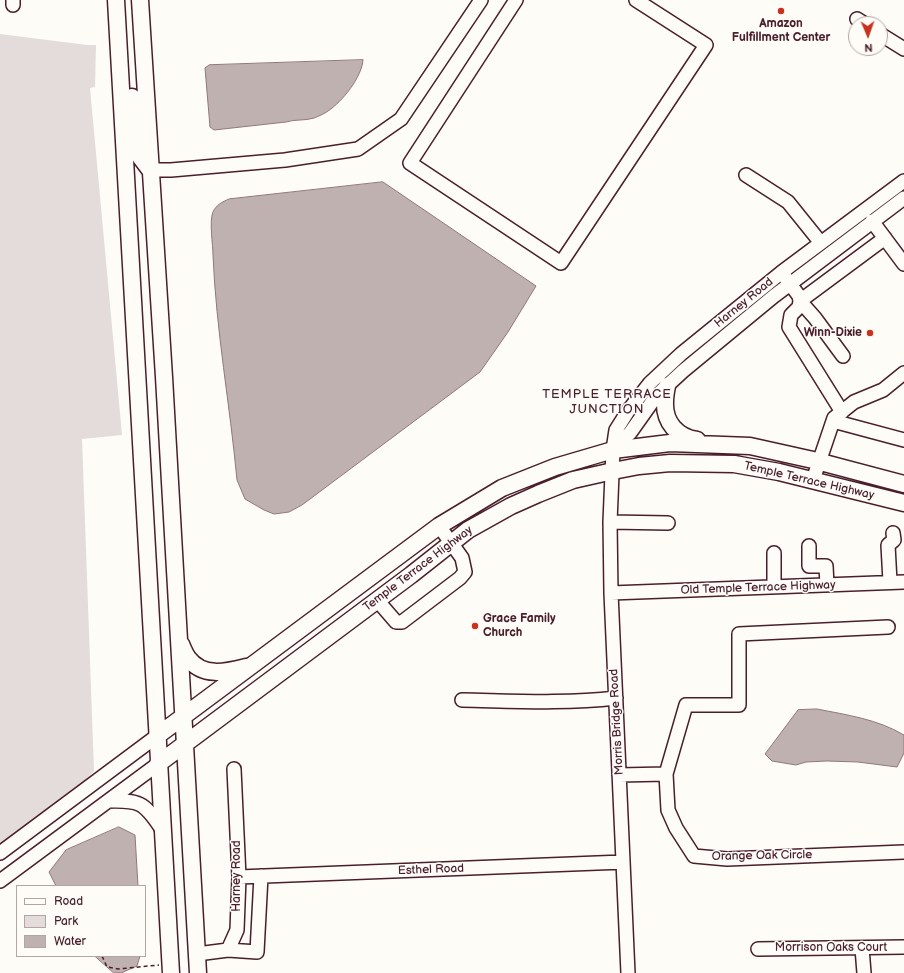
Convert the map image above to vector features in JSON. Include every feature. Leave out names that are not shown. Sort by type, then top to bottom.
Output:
[{"type":"main road","points":[[117,0],[127,13],[136,149],[150,170]]},
{"type":"main road","points":[[117,0],[165,890],[178,958],[173,970]]},
{"type":"main road","points":[[140,0],[164,377],[198,973]]},
{"type":"main road","points":[[667,386],[664,402],[666,416],[671,426],[680,435],[688,438],[750,446]]},
{"type":"main road","name":"Temple Terrace Highway","points":[[157,736],[439,526],[502,488],[555,467],[613,450],[670,443],[750,446],[820,462],[904,484]]},
{"type":"main road","name":"Temple Terrace Highway","points":[[158,764],[468,530],[511,506],[573,480],[613,470],[670,462],[721,463],[779,472],[904,503]]},
{"type":"main road","points":[[179,641],[188,658],[197,667],[208,671],[216,673],[226,672],[253,665]]},
{"type":"street","points":[[150,170],[172,170],[285,160],[358,149],[401,119],[481,0]]},
{"type":"street","points":[[516,0],[410,163],[561,263],[706,45],[636,0]]},
{"type":"street","points":[[888,39],[904,49]]},
{"type":"street","points":[[746,175],[788,202],[821,243]]},
{"type":"street","name":"Harney Road","points":[[613,470],[613,450],[616,430],[628,410],[650,383],[680,354],[782,272],[904,181]]},
{"type":"street","name":"Harney Road","points":[[613,450],[630,433],[657,395],[701,356],[790,284],[904,198]]},
{"type":"street","points":[[872,221],[904,264]]},
{"type":"street","points":[[885,238],[800,301],[798,307],[791,315],[789,327],[837,416],[904,440]]},
{"type":"street","points":[[782,272],[799,296],[800,301],[815,318],[843,356]]},
{"type":"street","points":[[813,480],[837,416],[854,402],[883,390],[904,373]]},
{"type":"street","name":"Morris Bridge Road","points":[[613,470],[610,522],[611,593],[628,973]]},
{"type":"street","points":[[610,522],[668,523]]},
{"type":"street","points":[[377,600],[396,622],[402,622],[460,578],[465,572],[462,558],[439,526]]},
{"type":"street","points":[[890,582],[888,544],[894,540],[893,533]]},
{"type":"street","points":[[809,546],[809,566],[826,566],[827,585]]},
{"type":"street","points":[[774,553],[774,587]]},
{"type":"street","name":"Old Temple Terrace Highway","points":[[611,593],[904,582]]},
{"type":"street","name":"Orange Oak Circle","points":[[888,627],[739,634],[739,705],[686,705],[666,774],[668,810],[676,828],[694,856],[727,859],[904,852]]},
{"type":"street","points":[[462,700],[549,702],[588,701],[616,698]]},
{"type":"street","points":[[0,853],[157,736]]},
{"type":"street","points":[[2,877],[158,764]]},
{"type":"street","name":"Harney Road","points":[[228,950],[237,930],[239,877],[234,769]]},
{"type":"street","points":[[619,775],[666,774]]},
{"type":"street","points":[[108,801],[130,801],[141,804],[151,813],[162,828]]},
{"type":"street","name":"Esthel Road","points":[[239,877],[623,862]]},
{"type":"street","points":[[197,954],[228,950],[257,952],[261,876]]},
{"type":"street","name":"Morrison Oaks Court","points":[[758,949],[904,947]]},
{"type":"street","points":[[862,948],[864,973]]},
{"type":"path","points":[[102,957],[107,967],[118,969],[173,970]]},
{"type":"green space","points":[[0,34],[96,45],[95,87],[90,88],[122,435],[82,439],[94,771],[76,790],[0,846]]},
{"type":"water","points":[[363,60],[359,74],[345,95],[339,102],[320,116],[286,122],[214,130],[210,127],[205,68],[209,65]]},
{"type":"water","points":[[383,182],[536,286],[508,332],[480,372],[302,505],[289,512],[274,514],[245,499],[237,480],[217,311],[211,227],[213,212],[216,207],[229,199]]},
{"type":"water","points":[[817,709],[873,721],[904,735],[904,753],[897,767],[858,762],[827,761],[806,762],[796,765],[772,761],[765,754],[798,710]]},
{"type":"water","points":[[119,827],[135,835],[138,885],[56,885],[49,872],[66,850]]},
{"type":"water","points":[[96,957],[140,957],[137,966],[121,973],[114,973]]},
{"type":"place","name":"Amazon Fulfillment Center","points":[[781,11]]},
{"type":"place","name":"Winn-Dixie","points":[[870,333]]},
{"type":"place","name":"Grace Family Church","points":[[475,626]]},
{"type":"district","name":"TEMPLE TERRACE JUNCTION","points":[[607,402]]}]
